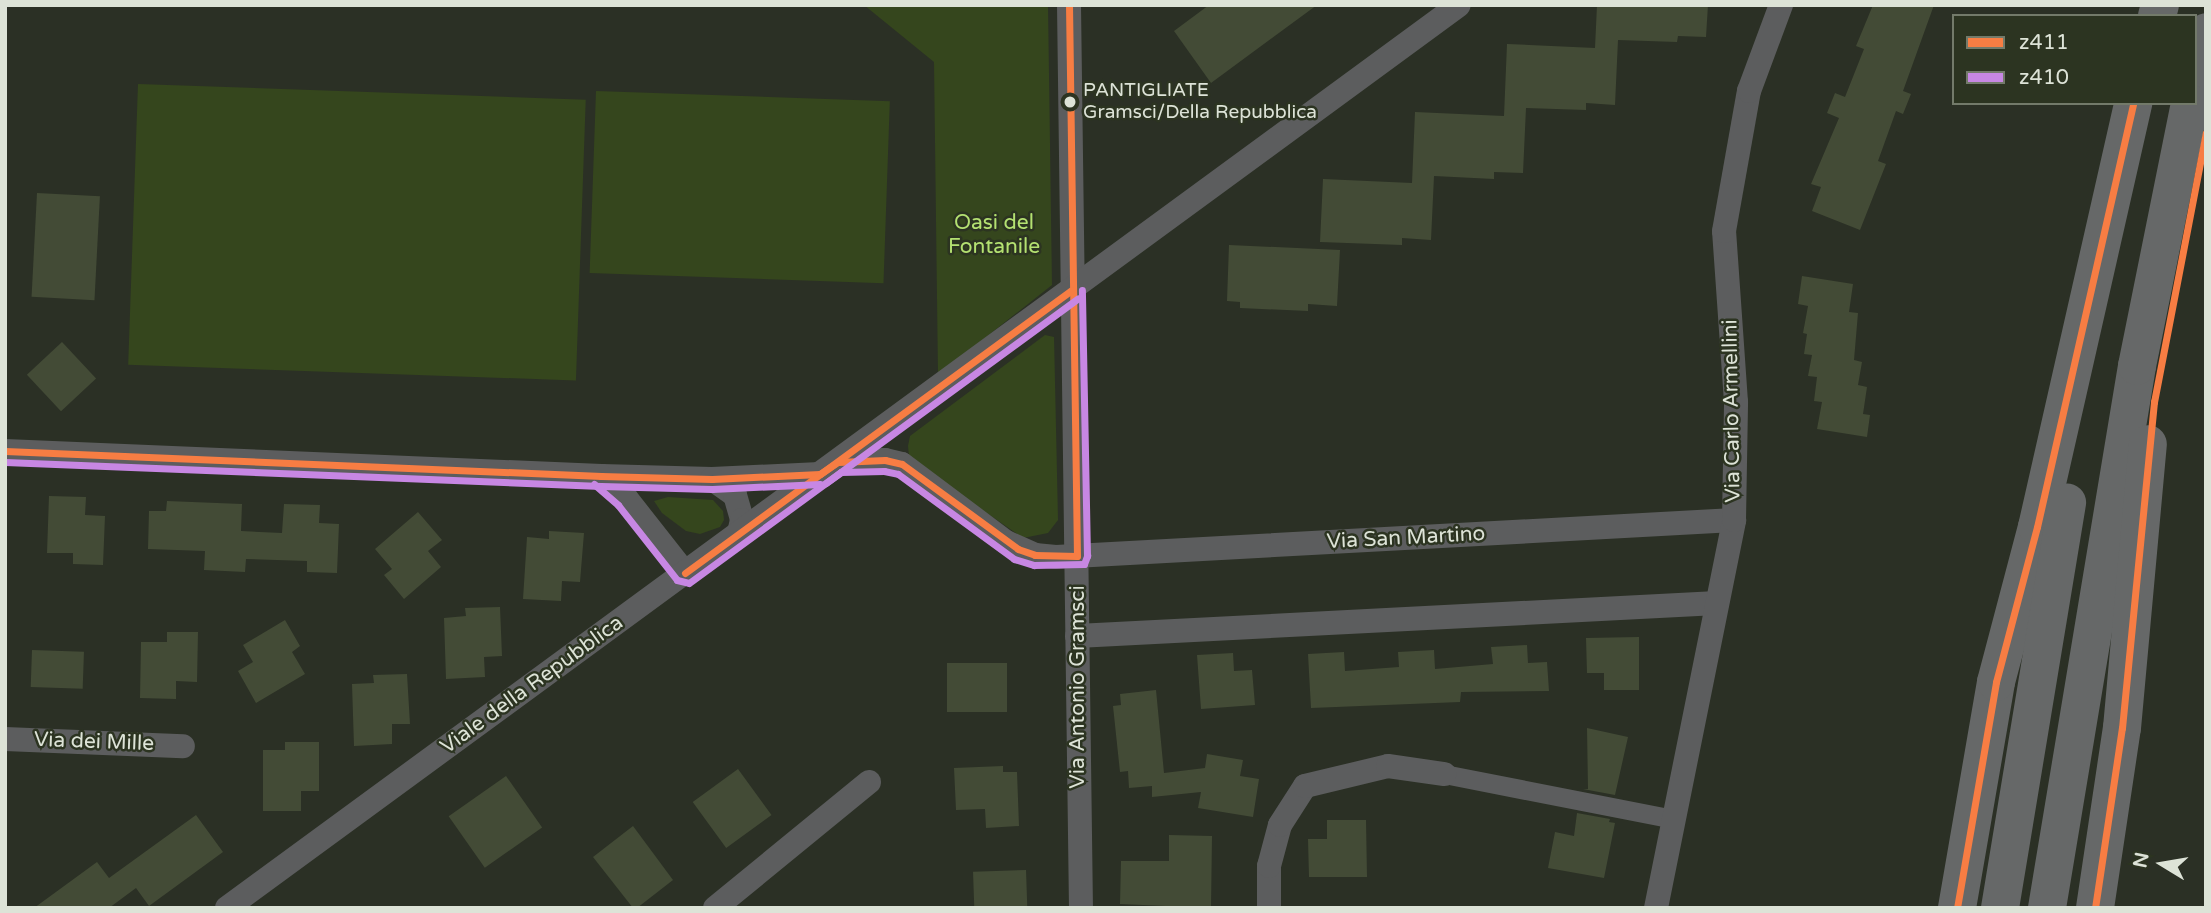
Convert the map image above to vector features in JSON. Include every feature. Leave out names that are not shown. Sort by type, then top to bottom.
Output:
[{"type":"highway","points":[[2197,68],[2206,32]]},
{"type":"highway","points":[[1957,908],[1996,682],[2037,527],[2133,105]]},
{"type":"highway","points":[[2000,908],[2050,593],[2144,105]]},
{"type":"highway","points":[[2047,908],[2137,366],[2190,105]]},
{"type":"highway","points":[[2095,908],[2122,728],[2154,402],[2206,132]]},
{"type":"street","name":"Via Antonio Gramsci","points":[[1069,5],[1081,908]]},
{"type":"street","name":"Viale della Repubblica","points":[[227,908],[1458,5]]},
{"type":"street","name":"Via Carlo Armellini","points":[[1656,908],[1734,520],[1737,402],[1724,231],[1749,91],[1781,5]]},
{"type":"street","points":[[897,418],[897,451],[902,464]]},
{"type":"street","points":[[5,451],[712,479],[885,460],[902,464],[1018,549],[1035,555],[1077,556]]},
{"type":"street","points":[[601,476],[626,498],[685,573]]},
{"type":"street","points":[[712,479],[735,495],[741,520],[739,533]]},
{"type":"street","name":"Via San Martino","points":[[1077,556],[1734,520]]},
{"type":"street","points":[[1077,636],[1717,603]]},
{"type":"street","name":"Via dei Mille","points":[[5,739],[183,746]]},
{"type":"street","points":[[1269,908],[1269,866],[1280,825],[1305,786],[1388,766],[1444,774],[1674,820]]},
{"type":"street","points":[[715,908],[869,782]]},
{"type":"green space","name":"Oasi del Fontanile","points":[[864,5],[1048,5],[1052,285],[938,375],[934,62]]},
{"type":"green space","points":[[138,84],[586,100],[576,380],[128,365]]},
{"type":"green space","points":[[596,91],[890,101],[883,283],[590,273]]},
{"type":"green space","points":[[1045,335],[1054,337],[1058,520],[1048,533],[1023,538],[916,464],[909,456],[908,446],[910,436]]},
{"type":"green space","points":[[668,497],[713,500],[723,511],[724,520],[720,527],[700,534],[686,531],[662,513],[654,501]]},
{"type":"building","points":[[1209,5],[1317,5],[1211,83],[1174,31]]},
{"type":"building","points":[[1597,5],[1708,5],[1706,37],[1678,36],[1677,42],[1618,40],[1615,105],[1586,103],[1586,110],[1526,108],[1523,173],[1494,172],[1494,179],[1434,176],[1431,240],[1402,238],[1402,245],[1320,242],[1323,179],[1412,183],[1415,112],[1504,116],[1507,44],[1595,48]]},
{"type":"building","points":[[1873,5],[1934,5],[1903,91],[1911,94],[1903,114],[1896,111],[1878,161],[1886,164],[1860,230],[1812,211],[1821,187],[1811,184],[1839,118],[1827,113],[1835,93],[1845,97],[1864,49],[1856,46]]},
{"type":"building","points":[[37,193],[100,196],[94,300],[32,297]]},
{"type":"building","points":[[1229,245],[1340,250],[1337,306],[1308,304],[1308,311],[1240,308],[1240,302],[1227,301]]},
{"type":"building","points":[[1802,276],[1853,284],[1849,312],[1858,313],[1854,360],[1862,362],[1858,385],[1867,387],[1863,414],[1870,415],[1867,437],[1817,429],[1822,402],[1814,401],[1817,377],[1808,376],[1812,355],[1804,354],[1807,334],[1803,333],[1808,306],[1798,304]]},
{"type":"building","points":[[62,342],[96,379],[61,411],[27,375]]},
{"type":"building","points":[[49,496],[86,497],[85,515],[105,516],[103,565],[73,564],[73,553],[47,553]]},
{"type":"building","points":[[167,501],[242,504],[241,531],[282,533],[284,504],[320,505],[319,523],[339,524],[337,573],[307,572],[307,561],[246,559],[245,572],[204,570],[205,551],[148,549],[149,511],[166,511]]},
{"type":"building","points":[[418,512],[442,540],[428,551],[441,567],[404,599],[384,575],[392,569],[375,549]]},
{"type":"building","points":[[549,531],[584,533],[580,582],[562,581],[561,601],[523,599],[527,537],[549,539]]},
{"type":"building","points":[[500,607],[502,656],[484,657],[485,677],[446,679],[444,618],[466,616],[465,608]]},
{"type":"building","points":[[285,620],[300,646],[292,652],[305,674],[256,703],[238,671],[253,662],[243,645]]},
{"type":"building","points":[[167,632],[198,632],[197,682],[176,681],[176,699],[140,698],[141,642],[167,642]]},
{"type":"building","points":[[1639,637],[1639,690],[1604,690],[1604,673],[1587,673],[1586,638]]},
{"type":"building","points":[[1527,645],[1528,663],[1547,662],[1549,691],[1461,692],[1460,702],[1311,708],[1308,654],[1344,652],[1345,671],[1399,667],[1398,652],[1434,650],[1435,669],[1493,664],[1491,647]]},
{"type":"building","points":[[32,650],[84,652],[83,689],[31,687]]},
{"type":"building","points":[[1233,653],[1234,671],[1252,670],[1255,705],[1201,709],[1197,655]]},
{"type":"building","points":[[947,663],[1007,663],[1007,712],[947,712]]},
{"type":"building","points":[[407,674],[410,724],[392,724],[392,744],[354,746],[352,684],[374,683],[373,675]]},
{"type":"building","points":[[1156,690],[1164,773],[1205,768],[1207,754],[1243,760],[1240,776],[1259,779],[1253,817],[1198,808],[1201,792],[1152,797],[1152,786],[1129,788],[1128,771],[1120,772],[1113,706],[1121,705],[1120,694]]},
{"type":"building","points":[[1587,728],[1628,737],[1615,795],[1583,789],[1588,789]]},
{"type":"building","points":[[285,742],[319,742],[319,791],[301,791],[301,811],[263,811],[263,750],[285,750]]},
{"type":"building","points":[[1003,766],[1003,772],[1017,772],[1019,826],[986,828],[985,809],[956,810],[954,768]]},
{"type":"building","points":[[738,769],[772,815],[726,848],[693,802]]},
{"type":"building","points":[[506,776],[542,828],[485,868],[449,816]]},
{"type":"building","points":[[1577,813],[1610,819],[1609,822],[1615,823],[1604,878],[1548,868],[1555,832],[1574,836]]},
{"type":"building","points":[[196,815],[223,852],[149,906],[136,888],[109,908],[34,908],[97,862],[109,878]]},
{"type":"building","points":[[1327,820],[1366,820],[1367,877],[1309,877],[1308,839],[1327,839]]},
{"type":"building","points":[[633,826],[673,880],[637,908],[633,908],[593,857]]},
{"type":"building","points":[[1169,835],[1212,836],[1211,908],[1120,904],[1121,861],[1169,861]]},
{"type":"building","points":[[1026,870],[1027,908],[974,908],[973,872]]},
{"type":"transit line","name":"z411","points":[[1069,5],[1077,556]]},
{"type":"transit line","name":"z411","points":[[1957,908],[1996,682],[2037,527],[2133,105]]},
{"type":"transit line","name":"z411","points":[[2095,908],[2122,728],[2154,402],[2206,133]]},
{"type":"transit line","name":"z411","points":[[685,573],[1072,290]]},
{"type":"transit line","name":"z410","points":[[826,483],[841,472],[884,471],[898,474],[1014,559],[1034,565],[1084,564],[1087,556],[1082,290]]},
{"type":"transit line","name":"z410","points":[[594,484],[618,505],[677,580],[689,583],[1078,298]]},
{"type":"transit line","name":"z411","points":[[5,451],[601,476],[712,479],[820,474]]},
{"type":"transit line","name":"z411","points":[[820,474],[838,462],[885,460],[902,464],[1018,549],[1035,555],[1077,556]]},
{"type":"transit line","name":"z410","points":[[5,462],[712,489],[820,484]]},
{"type":"place","name":"PANTIGLIATE Gramsci/Della Repubblica","points":[[1070,102]]}]
